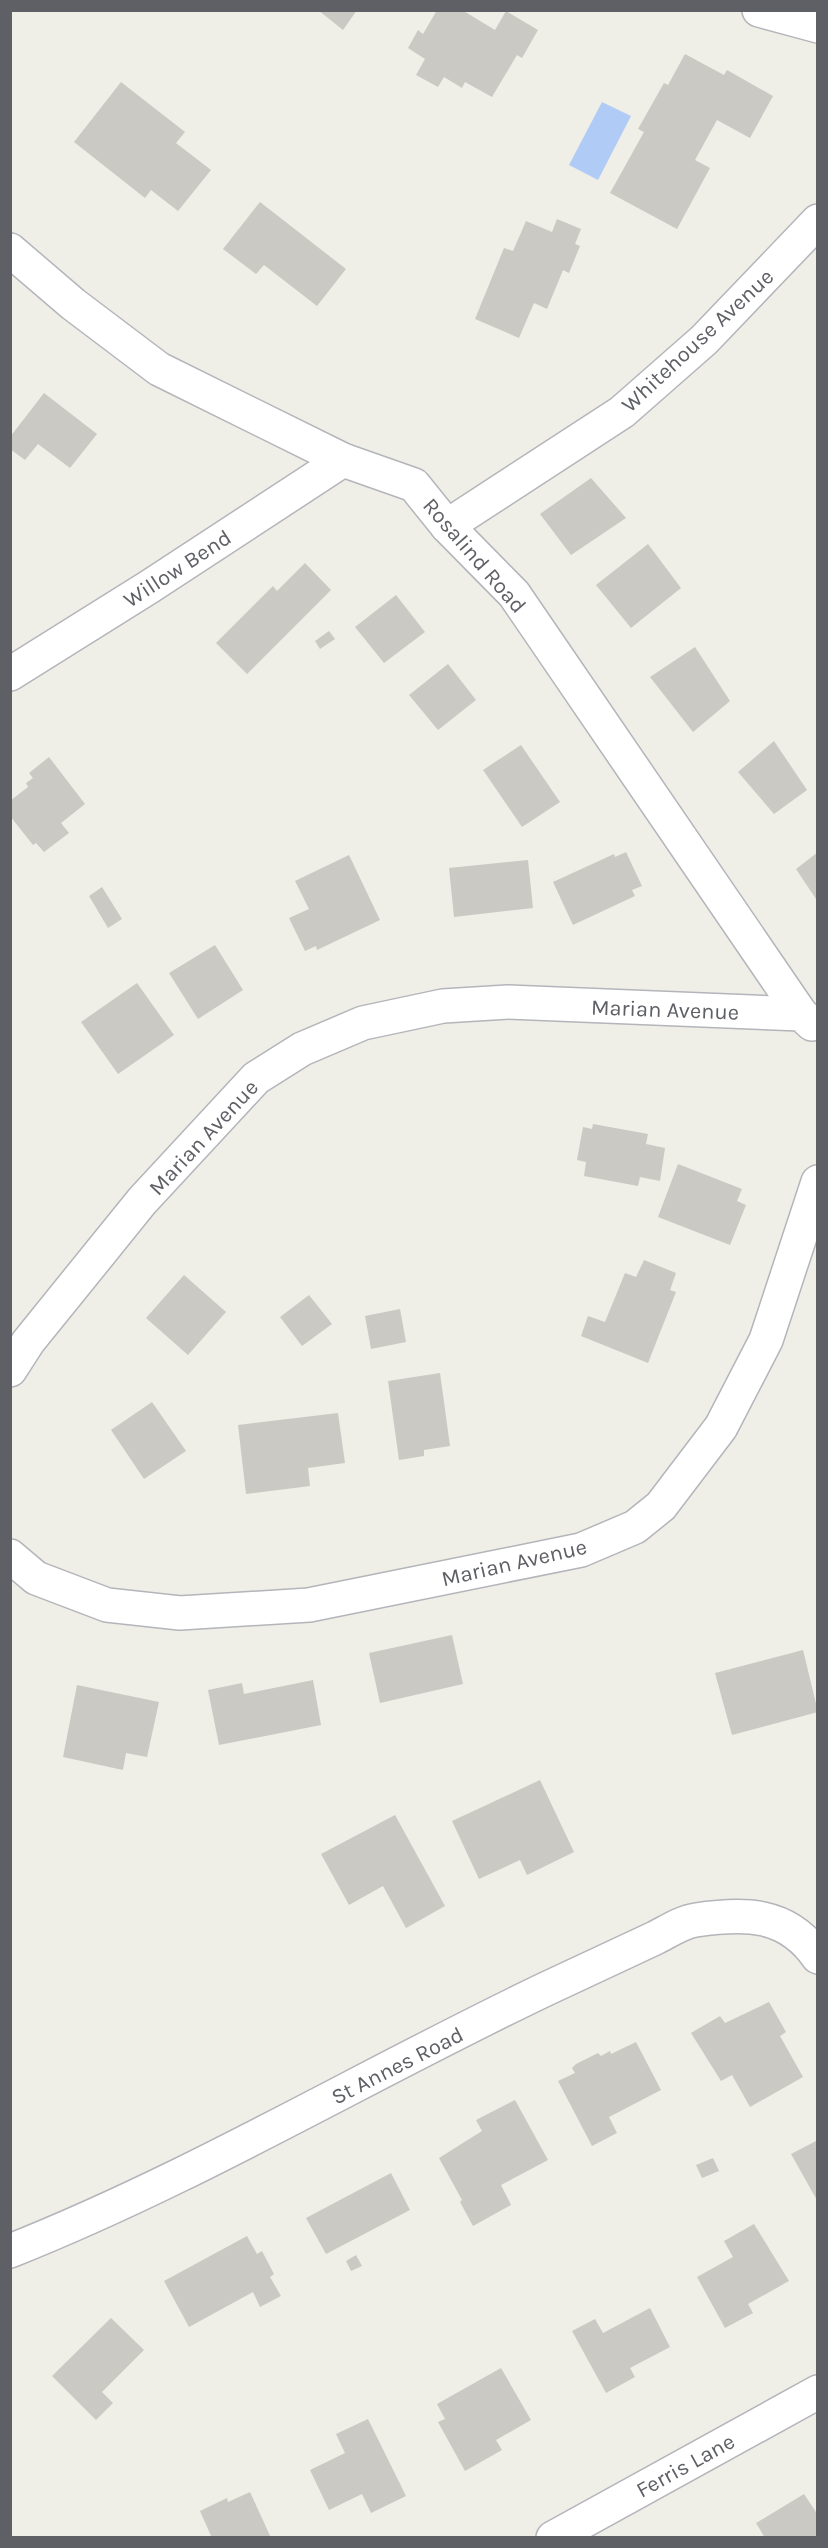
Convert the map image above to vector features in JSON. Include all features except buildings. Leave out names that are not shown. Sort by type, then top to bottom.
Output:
[{"type":"street","points":[[759,10],[818,26]]},
{"type":"street","name":"Whitehouse Avenue","points":[[447,526],[622,412],[704,340],[818,221]]},
{"type":"street","name":"Rosalind Road","points":[[10,250],[73,304],[159,369],[343,460],[414,484],[447,526],[514,594],[809,1022]]},
{"type":"street","name":"Willow Bend","points":[[10,674],[149,588],[343,460]]},
{"type":"street","name":"Marian Avenue","points":[[10,1370],[28,1342],[142,1202],[256,1078],[302,1049],[363,1023],[443,1006],[508,1002],[809,1022]]},
{"type":"street","name":"Marian Avenue","points":[[10,1556],[36,1578],[107,1605],[180,1613],[309,1605],[581,1550],[635,1527],[661,1506],[721,1427],[766,1340],[818,1182]]},
{"type":"street","name":"St Annes Road","points":[[10,2251],[81,2223],[226,2153],[497,2012],[693,1920],[752,1915],[774,1921],[811,1947],[818,1957]]},
{"type":"street","name":"Ferris Lane","points":[[553,2538],[818,2392]]},
{"type":"water","points":[[602,102],[631,116],[598,180],[569,165]]}]
